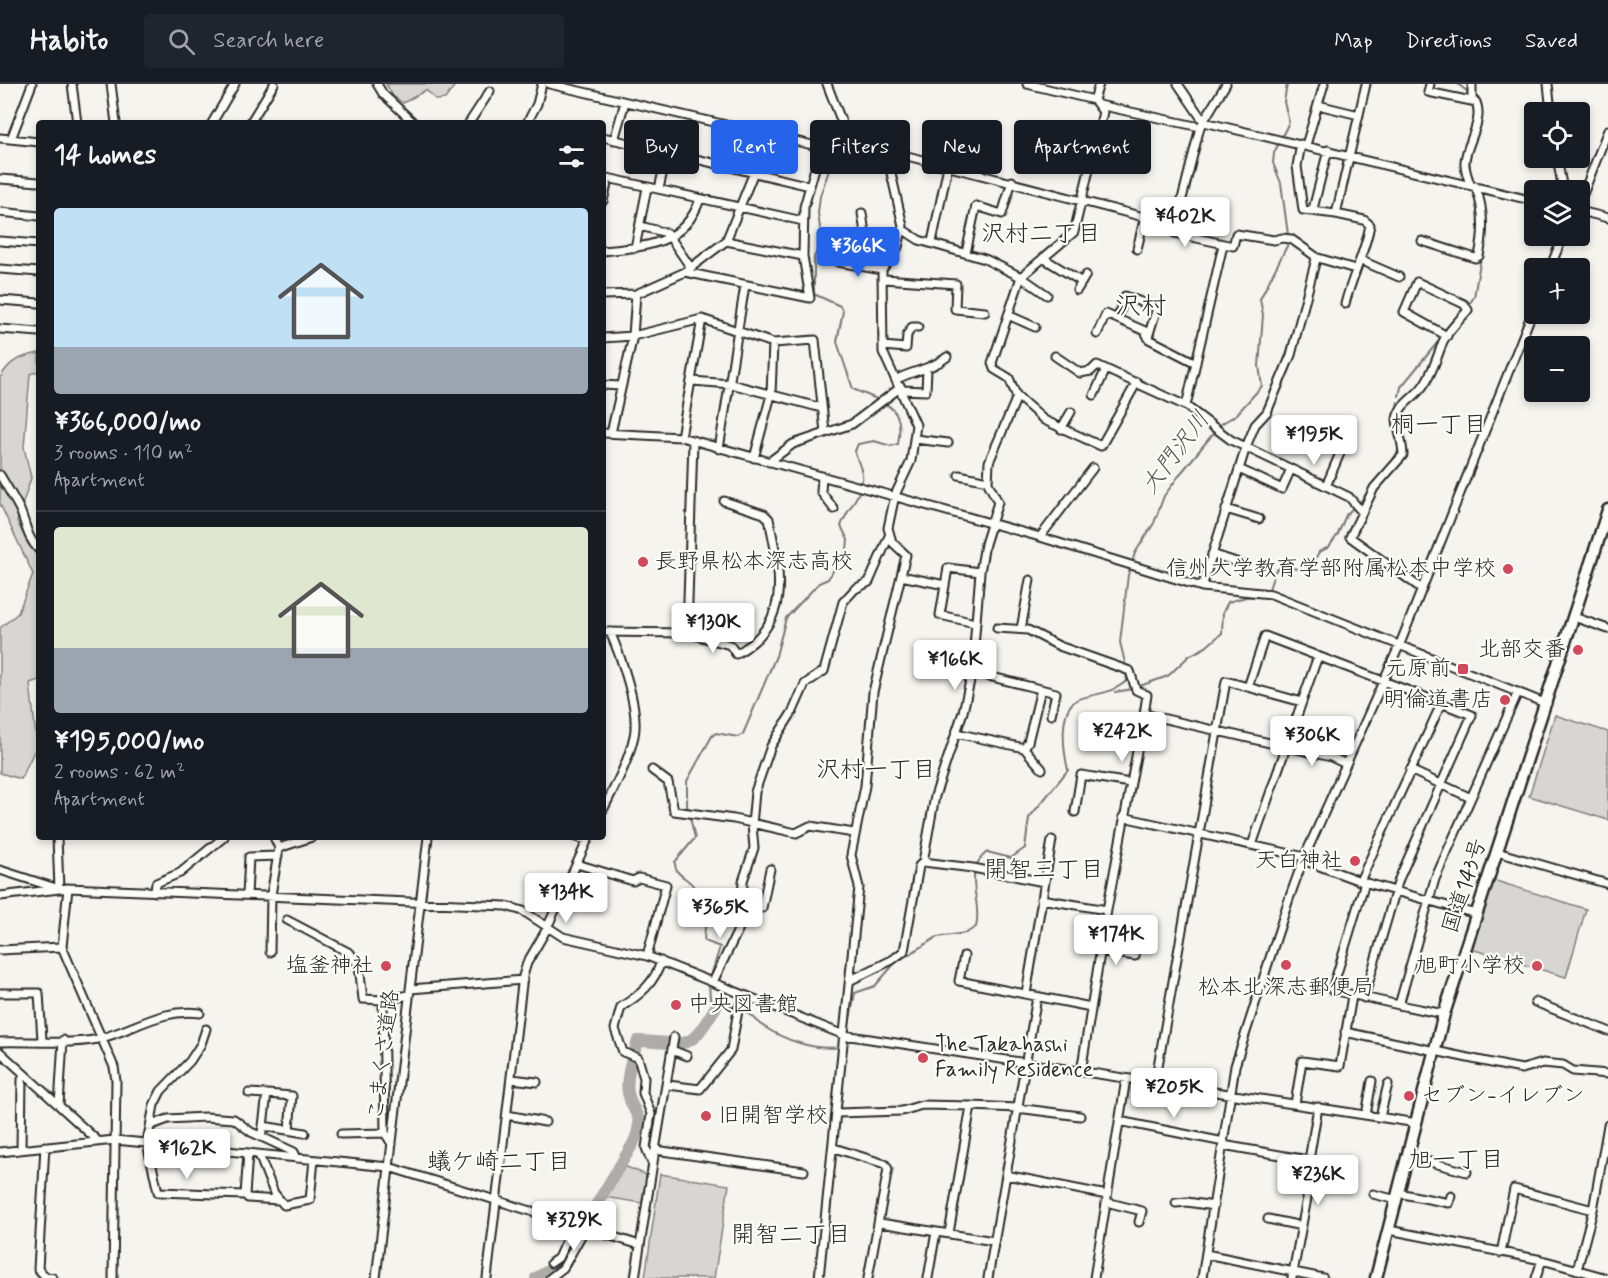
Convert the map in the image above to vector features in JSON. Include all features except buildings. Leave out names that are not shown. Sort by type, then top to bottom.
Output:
[{"type":"highway","name":"国道143号","points":[[1376,1278],[1444,1014],[1547,704],[1608,510]]},
{"type":"street","points":[[10,139],[32,84]]},
{"type":"street","points":[[72,84],[76,120]]},
{"type":"street","points":[[111,84],[116,120]]},
{"type":"street","points":[[214,120],[235,84]]},
{"type":"street","points":[[252,120],[274,84]]},
{"type":"street","points":[[377,84],[383,94],[411,120]]},
{"type":"street","points":[[529,120],[537,104],[542,84]]},
{"type":"street","points":[[549,84],[711,121]]},
{"type":"street","points":[[827,84],[841,120]]},
{"type":"street","points":[[1027,84],[1096,102],[1328,150],[1524,198]]},
{"type":"street","points":[[1099,84],[1096,102],[1103,112],[1074,232],[1021,277],[992,363],[994,369],[1009,378],[1016,395],[1044,420],[1101,447],[1137,382]]},
{"type":"street","points":[[1178,84],[1202,124]]},
{"type":"street","points":[[1171,224],[1177,219],[1202,124],[1226,84]]},
{"type":"street","points":[[1324,84],[1297,166],[1303,210],[1306,212],[1313,209],[1364,220],[1370,225],[1366,247],[1355,269],[1345,304]]},
{"type":"street","points":[[1336,214],[1366,84]]},
{"type":"street","points":[[1430,84],[1428,92],[1472,96]]},
{"type":"street","points":[[1422,241],[1475,258],[1479,256],[1483,228],[1481,199],[1472,185],[1464,164],[1477,123],[1478,107],[1472,96],[1472,84]]},
{"type":"street","points":[[1548,84],[1550,102]]},
{"type":"street","points":[[471,120],[490,91]]},
{"type":"street","points":[[614,140],[625,102]]},
{"type":"street","points":[[1318,105],[1359,115]]},
{"type":"street","points":[[1589,180],[1608,130]]},
{"type":"street","points":[[0,138],[36,142]]},
{"type":"street","points":[[606,138],[624,142]]},
{"type":"street","points":[[1313,209],[1328,150]]},
{"type":"street","points":[[659,189],[662,174]]},
{"type":"street","points":[[606,295],[636,294],[688,270],[726,241],[742,208],[753,174]]},
{"type":"street","points":[[762,174],[810,186]]},
{"type":"street","points":[[640,226],[668,233],[688,270],[745,285],[810,298],[803,256],[803,221],[813,174]]},
{"type":"street","points":[[711,981],[741,924],[743,881],[754,848],[755,792],[771,746],[794,711],[805,684],[824,671],[843,602],[855,589],[869,582],[889,536],[888,528],[895,495],[911,461],[916,425],[883,346],[884,279],[882,270],[899,241],[902,229],[900,207],[891,174]]},
{"type":"street","points":[[932,242],[946,174]]},
{"type":"street","points":[[982,174],[1171,224]]},
{"type":"street","points":[[606,178],[803,221]]},
{"type":"street","points":[[0,179],[36,182]]},
{"type":"street","points":[[966,253],[976,206],[1002,214],[1011,181]]},
{"type":"street","points":[[635,248],[647,188]]},
{"type":"street","points":[[606,250],[635,248],[671,238],[700,199]]},
{"type":"street","points":[[0,212],[36,216]]},
{"type":"street","points":[[862,213],[865,233],[899,241]]},
{"type":"street","points":[[1590,214],[1608,218]]},
{"type":"street","points":[[1137,249],[1145,216]]},
{"type":"street","points":[[1171,224],[1174,233],[1223,245],[1233,246],[1236,234],[1274,240],[1288,239],[1316,257],[1355,269]]},
{"type":"street","points":[[902,229],[920,240],[985,259],[1021,277],[1047,296]]},
{"type":"street","points":[[0,241],[36,244]]},
{"type":"street","points":[[726,241],[803,256]]},
{"type":"street","points":[[1186,406],[1223,245]]},
{"type":"street","points":[[1202,587],[1246,447],[1255,425],[1266,412],[1291,355],[1301,326],[1316,257]]},
{"type":"street","points":[[1042,258],[1084,279],[1077,290]]},
{"type":"street","points":[[1360,260],[1399,277]]},
{"type":"street","points":[[838,262],[882,270]]},
{"type":"street","points":[[0,269],[36,272]]},
{"type":"street","points":[[884,279],[956,284],[955,309],[985,312]]},
{"type":"street","points":[[1422,589],[1350,537],[1374,488],[1403,455],[1404,440],[1397,420],[1401,409],[1423,387],[1447,336],[1468,310],[1464,304],[1417,282],[1404,312],[1447,336]]},
{"type":"street","points":[[719,449],[745,285]]},
{"type":"street","points":[[636,294],[633,336],[607,433],[681,437],[895,495],[1202,587],[1228,592],[1268,594],[1400,644],[1547,704]]},
{"type":"street","points":[[1119,318],[1125,296],[1157,308],[1148,337]]},
{"type":"street","points":[[0,300],[36,303]]},
{"type":"street","points":[[1097,334],[1106,314],[1144,331],[1148,337],[1196,363]]},
{"type":"street","points":[[1008,315],[1035,327]]},
{"type":"street","points":[[681,437],[702,319]]},
{"type":"street","points":[[606,338],[633,336],[702,319],[773,343],[814,340],[825,432]]},
{"type":"street","points":[[1202,1278],[1230,1095],[1242,1043],[1304,858],[1400,644],[1528,324]]},
{"type":"street","points":[[883,346],[906,348],[907,335],[912,327],[918,327]]},
{"type":"street","points":[[0,329],[36,332]]},
{"type":"street","points":[[754,458],[771,395],[773,343]]},
{"type":"street","points":[[1055,356],[1080,373],[1091,371],[1097,365],[1186,406],[1231,440],[1349,497],[1361,511]]},
{"type":"street","points":[[897,379],[915,370],[927,369],[947,357]]},
{"type":"street","points":[[769,462],[793,444],[852,424],[902,389],[926,391],[927,369]]},
{"type":"street","points":[[1094,395],[1106,369]]},
{"type":"street","points":[[692,381],[731,384],[822,408]]},
{"type":"street","points":[[606,385],[620,386]]},
{"type":"street","points":[[851,980],[892,960],[904,951],[908,914],[919,866],[923,862],[935,796],[956,733],[972,672],[980,572],[998,502],[988,481],[988,462],[1016,395]]},
{"type":"street","points":[[1061,429],[1071,412]]},
{"type":"street","points":[[915,439],[948,443]]},
{"type":"street","points":[[687,633],[693,441]]},
{"type":"street","points":[[1326,486],[1341,451]]},
{"type":"street","points":[[1040,537],[1094,468]]},
{"type":"street","points":[[1239,469],[1282,489],[1291,469]]},
{"type":"street","points":[[0,475],[36,547]]},
{"type":"street","points":[[959,475],[988,481]]},
{"type":"street","points":[[822,476],[821,492],[834,509]]},
{"type":"street","points":[[606,804],[625,766],[635,734],[628,679],[606,632],[687,633],[730,645],[736,654],[756,643],[780,597],[779,567],[769,519],[764,514],[724,501]]},
{"type":"street","points":[[1226,509],[1259,519]]},
{"type":"street","points":[[819,1278],[843,1047],[847,1035],[859,887],[851,862],[854,833],[865,786],[876,675],[906,555],[889,536]]},
{"type":"street","points":[[1212,554],[1242,564]]},
{"type":"street","points":[[975,623],[940,615],[948,568],[980,572]]},
{"type":"street","points":[[901,576],[945,585]]},
{"type":"street","points":[[1021,629],[1030,580]]},
{"type":"street","points":[[1574,617],[1608,629]]},
{"type":"street","points":[[997,628],[1028,630],[1059,646],[1126,671],[1136,690],[1147,695],[1107,910],[1081,1072]]},
{"type":"street","points":[[1248,687],[1265,636],[1472,715],[1399,879],[1364,998]]},
{"type":"street","points":[[1252,845],[1318,656]]},
{"type":"street","points":[[972,672],[1056,693],[1051,715]]},
{"type":"street","points":[[1155,1083],[1197,832],[1226,681],[1302,702]]},
{"type":"street","points":[[1024,748],[1028,742],[1041,689]]},
{"type":"street","points":[[1399,1005],[1435,879],[1518,692]]},
{"type":"street","points":[[1442,702],[1410,770],[1363,881],[1332,990],[1444,1014]]},
{"type":"street","points":[[1144,714],[1331,757],[1346,764]]},
{"type":"street","points":[[956,733],[1024,748],[1042,769]]},
{"type":"street","points":[[652,770],[668,782],[674,811],[734,819],[796,833],[810,826],[854,833]]},
{"type":"street","points":[[1410,770],[1471,798]]},
{"type":"street","points":[[1075,812],[1081,775],[1130,783]]},
{"type":"street","points":[[1124,817],[1304,858],[1363,881],[1476,914]]},
{"type":"street","points":[[57,840],[59,889]]},
{"type":"street","points":[[155,892],[156,883],[180,873],[220,840]]},
{"type":"street","points":[[270,952],[271,896],[279,848],[275,840]]},
{"type":"street","points":[[279,848],[303,840]]},
{"type":"street","name":"こまくさ道路","points":[[376,1278],[428,840]]},
{"type":"street","points":[[487,1278],[523,980],[527,963],[588,840]]},
{"type":"street","points":[[1026,994],[1052,840]]},
{"type":"street","points":[[1497,852],[1608,884]]},
{"type":"street","points":[[247,895],[249,857],[278,856]]},
{"type":"street","points":[[923,862],[976,868],[1044,882]]},
{"type":"street","points":[[577,864],[633,881],[639,878],[666,885],[647,956]]},
{"type":"street","points":[[0,870],[59,889]]},
{"type":"street","points":[[762,908],[770,870]]},
{"type":"street","points":[[68,888],[62,947],[114,1067],[116,1081],[113,1278]]},
{"type":"street","points":[[0,896],[68,888],[515,908],[563,937],[647,956],[847,1035],[1416,1123]]},
{"type":"street","points":[[1041,899],[1107,910]]},
{"type":"street","points":[[287,920],[350,953],[359,966],[363,999],[383,1000],[410,992],[523,980]]},
{"type":"street","points":[[0,950],[62,947]]},
{"type":"street","points":[[1101,951],[1135,956]]},
{"type":"street","points":[[964,956],[958,981],[1091,1007]]},
{"type":"street","points":[[652,1163],[646,1148],[651,1114],[643,1093],[644,1078],[638,1058],[628,1055],[619,1044],[615,1029],[621,1007],[640,995],[650,983],[661,961]]},
{"type":"street","points":[[0,993],[39,993],[42,1040]]},
{"type":"street","points":[[1295,1104],[1302,1061],[1340,1066],[1352,996]]},
{"type":"street","points":[[988,1278],[1037,997]]},
{"type":"street","points":[[383,1000],[385,1133],[392,1144]]},
{"type":"street","points":[[1535,1002],[1608,1031]]},
{"type":"street","points":[[668,1084],[700,1089],[731,1050],[738,1007]]},
{"type":"street","points":[[0,1042],[101,1039],[164,1014],[184,1011],[200,1013]]},
{"type":"street","points":[[206,1029],[201,1044],[190,1061],[156,1098],[147,1143],[158,1192],[245,1195],[248,1198],[278,1200]]},
{"type":"street","points":[[1345,1032],[1522,1069],[1544,1063],[1563,1065],[1573,1071],[1608,1074]]},
{"type":"street","points":[[635,1278],[674,1037]]},
{"type":"street","points":[[59,1105],[63,1040]]},
{"type":"street","points":[[673,1050],[687,1056]]},
{"type":"street","points":[[0,1052],[98,1141]]},
{"type":"street","points":[[21,1149],[24,1074]]},
{"type":"street","points":[[512,1079],[537,1082]]},
{"type":"street","points":[[1094,1278],[1126,1079]]},
{"type":"street","points":[[1366,1115],[1372,1082]]},
{"type":"street","points":[[1380,1117],[1388,1084]]},
{"type":"street","points":[[249,1093],[292,1096],[289,1130]]},
{"type":"street","points":[[261,1137],[267,1094]]},
{"type":"street","points":[[837,1113],[902,1112],[922,1105],[1017,1108],[1080,1116]]},
{"type":"street","points":[[949,1233],[971,1106]]},
{"type":"street","points":[[1309,1160],[1318,1107]]},
{"type":"street","points":[[507,1115],[545,1122]]},
{"type":"street","points":[[152,1125],[168,1119],[205,1117],[234,1119],[261,1137],[294,1152],[297,1158]]},
{"type":"street","points":[[1119,1121],[1314,1161],[1293,1274]]},
{"type":"street","points":[[1577,1270],[1606,1152],[1608,1125]]},
{"type":"street","points":[[263,1126],[305,1133]]},
{"type":"street","points":[[341,1134],[385,1133]]},
{"type":"street","points":[[0,1152],[115,1140],[389,1167],[640,1245]]},
{"type":"street","points":[[45,1146],[38,1269],[45,1276],[53,1278]]},
{"type":"street","points":[[834,1148],[885,1164],[888,1169],[880,1223],[876,1227],[868,1278]]},
{"type":"street","points":[[655,1150],[804,1171]]},
{"type":"street","points":[[245,1195],[248,1153]]},
{"type":"street","points":[[259,1155],[278,1200],[284,1205],[310,1200],[314,1160]]},
{"type":"street","points":[[1408,1156],[1463,1171],[1458,1178]]},
{"type":"street","points":[[1006,1175],[1107,1199],[1142,1211],[1139,1222]]},
{"type":"street","points":[[1502,1252],[1514,1189],[1593,1210]]},
{"type":"street","points":[[1373,1194],[1451,1202]]},
{"type":"street","points":[[1176,1203],[1187,1202],[1214,1206]]},
{"type":"street","points":[[1268,1219],[1302,1226]]},
{"type":"street","points":[[880,1223],[994,1241]]},
{"type":"street","points":[[551,1263],[558,1258],[580,1225]]},
{"type":"street","points":[[550,1278],[563,1268],[580,1225]]},
{"type":"street","points":[[1389,1230],[1542,1260],[1605,1278]]},
{"type":"street","points":[[928,1278],[936,1232]]},
{"type":"street","points":[[1206,1254],[1293,1274],[1323,1278]]},
{"type":"street","points":[[1536,1278],[1542,1260]]},
{"type":"shaded area","points":[[386,84],[456,84],[445,99],[436,100],[426,90],[403,103],[393,96]]},
{"type":"shaded area","points":[[36,354],[36,372],[30,374],[24,447],[31,478],[17,521],[28,544],[36,552],[36,681],[30,683],[36,747],[21,779],[0,773],[0,628],[18,613],[33,574],[0,504],[0,378],[16,360]]},
{"type":"shaded area","points":[[1555,715],[1608,732],[1608,820],[1529,796]]},
{"type":"shaded area","points":[[1493,880],[1586,909],[1566,977],[1471,949]]},
{"type":"shaded area","points":[[624,1166],[647,1175],[642,1203],[604,1197]]},
{"type":"shaded area","points":[[660,1174],[729,1185],[714,1278],[645,1278]]},
{"type":"waterway","name":"大門沢川","points":[[1126,667],[1120,642],[1128,575],[1135,553],[1154,523],[1164,496],[1181,473],[1221,424],[1236,415],[1262,386],[1259,366],[1263,315],[1260,299],[1289,242],[1281,183],[1273,163],[1274,153],[1289,122],[1284,102],[1287,84]]},
{"type":"waterway","points":[[1458,84],[1469,93]]},
{"type":"waterway","points":[[1474,96],[1482,112],[1478,131]]},
{"type":"waterway","points":[[1469,156],[1470,175]]},
{"type":"waterway","points":[[828,174],[820,196],[818,213],[822,243],[814,257],[814,294],[840,306],[843,311],[837,342],[853,389],[879,400]]},
{"type":"waterway","points":[[1468,306],[1474,297],[1481,257]]},
{"type":"waterway","points":[[1399,396],[1401,387],[1442,337]]},
{"type":"waterway","points":[[1394,419],[1398,402]]},
{"type":"waterway","points":[[840,1047],[810,1046],[790,1040],[763,1026],[745,1011],[719,1004],[710,999],[709,982],[720,947],[705,941],[706,918],[702,902],[696,890],[679,873],[675,862],[695,838],[687,805],[687,781],[712,736],[716,733],[738,737],[743,734],[776,656],[786,618],[819,583],[828,579],[847,549],[848,540],[841,526],[861,487],[861,471],[855,451],[858,444],[874,441],[891,446],[898,444],[897,415],[884,403]]},
{"type":"waterway","points":[[1389,466],[1400,448]]},
{"type":"waterway","points":[[1359,503],[1370,489]]},
{"type":"waterway","points":[[1268,592],[1275,571],[1281,567],[1309,570],[1319,552],[1329,547],[1338,534],[1346,515],[1355,506]]},
{"type":"waterway","points":[[1137,687],[1168,676],[1189,656],[1206,647],[1222,633],[1223,612],[1228,602],[1246,597],[1263,596]]},
{"type":"waterway","name":"大門沢川","points":[[845,1046],[855,993],[875,986],[895,963],[937,937],[966,933],[976,927],[974,878],[979,860],[987,852],[1011,858],[1025,848],[1029,818],[1068,770],[1064,731],[1067,711],[1079,699],[1120,686],[1127,681],[1126,673]]},
{"type":"waterway","points":[[1115,692],[1133,689]]},
{"type":"waterway","name":"大門沢川","points":[[536,1278],[562,1262],[634,1142],[639,1120],[630,1101],[628,1080],[638,1041],[686,1042],[699,1032],[717,1005]]},
{"type":"place","name":"長野県松本深志高校","points":[[643,562]]},
{"type":"place","name":"信州大学教育学部附属松本中学校","points":[[1508,569]]},
{"type":"place","name":"北部交番","points":[[1578,650]]},
{"type":"place","name":"元原前","points":[[1463,669]]},
{"type":"place","name":"明倫道書店","points":[[1505,700]]},
{"type":"place","name":"天白神社","points":[[1355,861]]},
{"type":"place","name":"松本北深志郵便局","points":[[1286,965]]},
{"type":"place","name":"塩釜神社","points":[[386,966]]},
{"type":"place","name":"旭町小学校","points":[[1537,966]]},
{"type":"place","name":"中央図書館","points":[[676,1005]]},
{"type":"place","name":"The Takahashi Family Residence","points":[[923,1058]]},
{"type":"place","name":"セブン-イレブン","points":[[1409,1096]]},
{"type":"place","name":"旧開智学校","points":[[706,1116]]},
{"type":"district","name":"沢村二丁目","points":[[1041,234]]},
{"type":"district","name":"沢村","points":[[1141,307]]},
{"type":"district","name":"桐一丁目","points":[[1439,425]]},
{"type":"district","name":"沢村一丁目","points":[[876,770]]},
{"type":"district","name":"開智三丁目","points":[[1044,870]]},
{"type":"district","name":"旭一丁目","points":[[1456,1160]]},
{"type":"district","name":"蟻ケ崎二丁目","points":[[499,1162]]},
{"type":"district","name":"開智二丁目","points":[[791,1235]]}]
